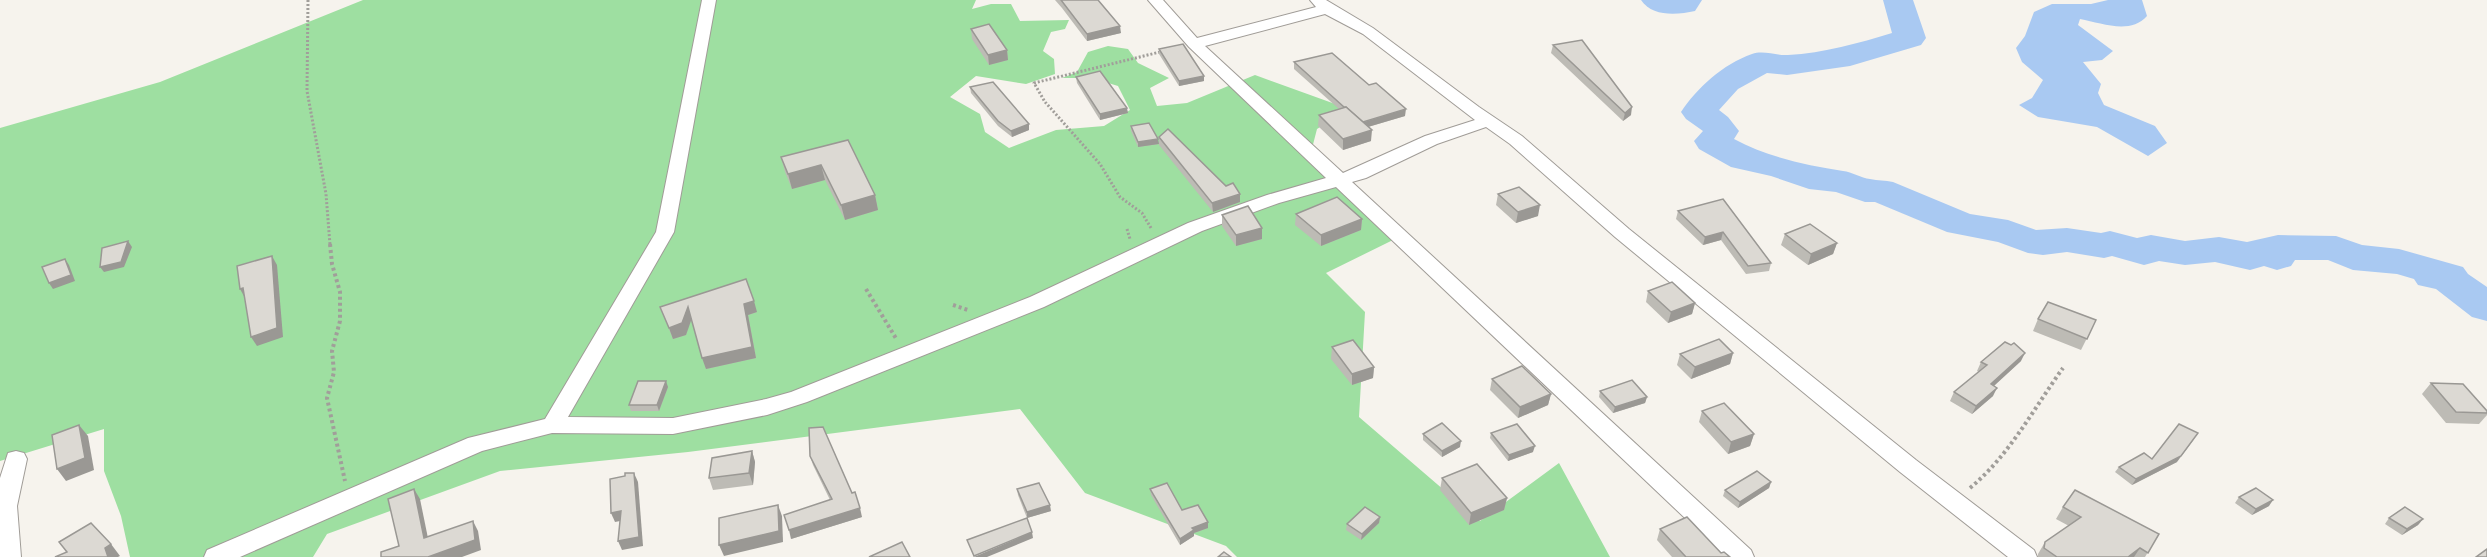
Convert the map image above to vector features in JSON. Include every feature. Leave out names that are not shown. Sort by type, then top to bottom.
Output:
[{"type":"street","points":[[552,425],[665,232],[709,0]]},
{"type":"street","points":[[1155,0],[1194,44],[1742,557]]},
{"type":"street","points":[[1194,44],[1322,4],[1368,31],[1538,158],[1622,233],[2025,557]]},
{"type":"street","points":[[216,557],[476,444],[552,425],[673,426],[767,407],[907,356],[1037,302],[1195,227],[1274,199],[1360,174],[1431,140],[1487,121]]},
{"type":"street","points":[[9,557],[5,506],[16,459]]},
{"type":"path","points":[[308,0],[307,91],[326,194],[332,264],[340,292],[340,321],[332,351],[334,372],[327,398],[349,499]]},
{"type":"path","points":[[1152,247],[1152,230],[1142,213],[1120,197],[1100,164],[1045,102],[1034,83],[1194,44]]},
{"type":"path","points":[[866,289],[907,356]]},
{"type":"path","points":[[1950,499],[1977,483],[2004,450],[2063,368]]},
{"type":"green space","points":[[363,0],[976,0],[972,9],[991,4],[1011,4],[1020,21],[1069,20],[1065,29],[1051,32],[1043,51],[1054,59],[1055,74],[1026,84],[976,76],[950,97],[980,114],[985,132],[1009,148],[1056,130],[1104,126],[1130,110],[1118,86],[1092,78],[1062,78],[1077,72],[1088,52],[1108,46],[1128,49],[1138,63],[1169,78],[1150,88],[1157,106],[1187,103],[1255,75],[1349,109],[1317,129],[1309,160],[1393,240],[1326,273],[1365,312],[1359,417],[1480,521],[1559,463],[1610,557],[1237,557],[1226,546],[1085,493],[1020,409],[688,452],[500,471],[327,534],[313,557],[130,557],[121,516],[104,471],[104,429],[0,461],[0,128],[160,82]]},
{"type":"water","points":[[2108,0],[2142,0],[2147,16],[2140,22],[2124,26],[2106,25],[2080,19],[2078,25],[2113,51],[2102,60],[2083,62],[2101,84],[2098,93],[2104,105],[2155,126],[2167,143],[2148,156],[2097,127],[2038,117],[2019,105],[2032,98],[2043,80],[2022,62],[2016,48],[2025,36],[2034,12],[2052,4],[2091,4]]},
{"type":"building","points":[[1061,0],[1098,0],[1120,26],[1087,34]]},
{"type":"building","points":[[989,24],[1007,50],[988,55],[971,29]]},
{"type":"building","points":[[1582,40],[1632,107],[1625,113],[1553,45]]},
{"type":"building","points":[[1183,44],[1204,76],[1179,81],[1159,49]]},
{"type":"building","points":[[1332,53],[1369,85],[1376,83],[1406,109],[1363,122],[1294,62]]},
{"type":"building","points":[[1100,71],[1127,108],[1100,114],[1076,77]]},
{"type":"building","points":[[993,82],[1029,124],[1011,131],[998,121],[970,87]]},
{"type":"building","points":[[1346,107],[1372,130],[1343,139],[1319,115]]},
{"type":"building","points":[[1149,123],[1158,139],[1138,142],[1131,126]]},
{"type":"building","points":[[1168,129],[1226,186],[1233,183],[1240,194],[1212,203],[1159,137]]},
{"type":"building","points":[[848,140],[875,195],[841,205],[821,165],[788,174],[781,157]]},
{"type":"building","points":[[1519,187],[1540,205],[1518,212],[1498,194]]},
{"type":"building","points":[[1337,197],[1362,219],[1321,235],[1296,214]]},
{"type":"building","points":[[1723,199],[1771,263],[1748,266],[1723,232],[1705,237],[1678,211]]},
{"type":"building","points":[[1248,206],[1262,228],[1236,235],[1222,215]]},
{"type":"building","points":[[1810,224],[1837,243],[1811,254],[1785,234]]},
{"type":"building","points":[[128,241],[121,262],[100,267],[102,248]]},
{"type":"building","points":[[272,256],[277,328],[251,337],[237,266]]},
{"type":"building","points":[[65,259],[71,275],[49,283],[42,267]]},
{"type":"building","points":[[746,279],[754,301],[744,304],[752,347],[702,358],[688,307],[682,323],[669,328],[660,307]]},
{"type":"building","points":[[1672,282],[1695,303],[1671,312],[1648,291]]},
{"type":"building","points":[[2048,302],[2096,320],[2087,339],[2038,319]]},
{"type":"building","points":[[1719,339],[1733,353],[1695,367],[1680,354]]},
{"type":"building","points":[[1353,340],[1374,367],[1352,374],[1332,347]]},
{"type":"building","points":[[2005,342],[2011,345],[2014,343],[2025,353],[1991,384],[1997,388],[1976,406],[1954,392],[1987,365],[1981,362]]},
{"type":"building","points":[[1522,366],[1551,394],[1520,407],[1492,379]]},
{"type":"building","points":[[1632,380],[1647,397],[1615,407],[1600,391]]},
{"type":"building","points":[[638,381],[666,381],[657,405],[629,405]]},
{"type":"building","points":[[2431,383],[2463,384],[2487,413],[2456,412]]},
{"type":"building","points":[[1724,403],[1754,434],[1731,442],[1702,411]]},
{"type":"building","points":[[1442,423],[1461,441],[1442,451],[1423,434]]},
{"type":"building","points":[[1517,424],[1535,446],[1509,455],[1491,433]]},
{"type":"building","points":[[2179,424],[2198,433],[2181,456],[2136,479],[2119,467],[2144,453],[2152,459]]},
{"type":"building","points":[[79,425],[85,458],[57,469],[52,435]]},
{"type":"building","points":[[823,427],[852,493],[855,492],[860,508],[789,530],[784,515],[832,499],[810,456],[809,428]]},
{"type":"building","points":[[752,451],[749,473],[709,478],[712,458]]},
{"type":"building","points":[[1477,464],[1507,498],[1471,513],[1442,478]]},
{"type":"building","points":[[1757,471],[1771,482],[1740,502],[1725,490]]},
{"type":"building","points":[[625,473],[634,473],[639,537],[618,541],[621,511],[611,513],[610,479],[625,476]]},
{"type":"building","points":[[1039,483],[1050,505],[1027,512],[1017,489]]},
{"type":"building","points":[[1167,483],[1182,510],[1198,505],[1208,522],[1192,528],[1194,530],[1180,539],[1150,489]]},
{"type":"building","points":[[2256,488],[2273,500],[2256,509],[2239,497]]},
{"type":"building","points":[[414,489],[424,538],[473,521],[475,540],[428,557],[381,557],[381,552],[399,546],[388,499]]},
{"type":"building","points":[[2075,490],[2159,534],[2148,553],[2140,548],[2128,557],[2057,557],[2044,548],[2045,542],[2081,517],[2063,507]]},
{"type":"building","points":[[778,505],[779,531],[719,545],[719,518]]},
{"type":"building","points":[[1365,507],[1380,517],[1362,534],[1347,524]]},
{"type":"building","points":[[2405,507],[2423,519],[2407,529],[2389,518]]},
{"type":"building","points":[[1687,517],[1721,553],[1724,552],[1730,557],[1686,557],[1660,529]]},
{"type":"building","points":[[1027,518],[1032,532],[974,556],[967,540]]},
{"type":"building","points":[[91,523],[111,544],[105,548],[108,557],[55,557],[67,552],[59,542]]},
{"type":"building","points":[[902,542],[910,557],[869,557]]},
{"type":"building","points":[[2487,549],[2487,557],[2476,557]]},
{"type":"building","points":[[1224,552],[1231,557],[1218,557]]},
{"type":"waterway","points":[[1656,0],[1664,4],[1684,4],[1683,2],[1687,0]]},
{"type":"waterway","points":[[1898,0],[1910,38],[1850,56],[1787,65],[1761,62],[1726,82],[1698,112],[1716,124],[1721,131],[1712,141],[1744,159],[1783,168],[1809,178],[1844,182],[1865,191],[1880,190],[1961,224],[2008,232],[2028,241],[2043,243],[2067,240],[2104,246],[2110,243],[2144,253],[2151,247],[2185,253],[2219,249],[2231,254],[2238,252],[2250,257],[2252,253],[2260,252],[2277,257],[2274,251],[2278,247],[2336,248],[2353,257],[2399,262],[2428,270],[2432,276],[2449,276],[2453,283],[2487,307]]}]
